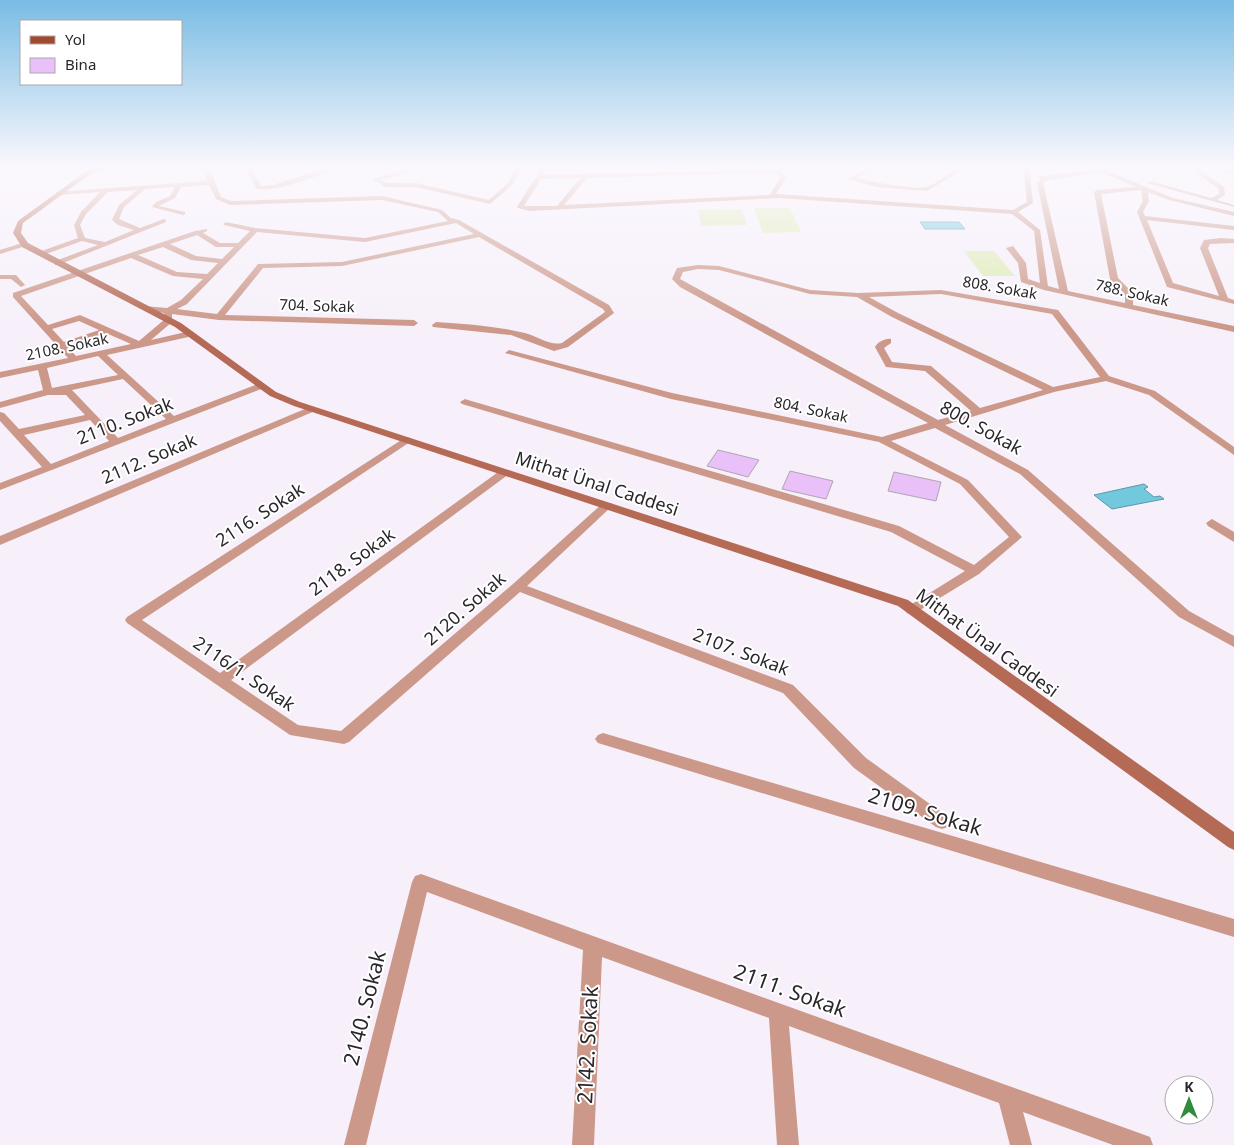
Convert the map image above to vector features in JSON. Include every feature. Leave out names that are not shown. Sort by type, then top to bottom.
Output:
[{"type":"main road","points":[[22,220],[17,232],[25,245]]},
{"type":"main road","name":"Mithat Ünal Caddesi","points":[[25,245],[169,320],[273,394],[312,409],[903,603],[1234,842]]},
{"type":"street","points":[[79,220],[77,225],[82,240]]},
{"type":"street","points":[[116,220],[120,224],[140,230]]},
{"type":"street","points":[[1025,220],[1037,230],[1044,288]]},
{"type":"street","points":[[1048,220],[1064,292]]},
{"type":"street","points":[[1103,220],[1114,279],[1129,292],[1128,306]]},
{"type":"street","points":[[1144,220],[1170,285],[1234,302]]},
{"type":"street","points":[[1165,220],[1234,228]]},
{"type":"street","points":[[58,263],[164,221]]},
{"type":"street","points":[[226,224],[255,230],[374,240],[457,221],[478,235],[606,308],[610,313],[565,345],[554,348],[535,338],[489,328],[436,325]]},
{"type":"street","points":[[46,328],[80,318],[140,345],[169,320],[168,311],[184,302],[255,230]]},
{"type":"street","points":[[74,359],[16,295],[201,231],[219,244],[241,246]]},
{"type":"street","points":[[219,317],[261,266],[342,264],[478,235]]},
{"type":"street","points":[[40,253],[82,240],[106,244]]},
{"type":"street","points":[[1225,300],[1204,248],[1207,242],[1234,241]]},
{"type":"street","points":[[163,244],[194,258],[224,262]]},
{"type":"street","points":[[0,252],[25,245]]},
{"type":"street","name":"788. Sokak","points":[[1010,248],[1022,263],[1024,280],[1044,288],[1234,329]]},
{"type":"street","points":[[131,255],[176,274],[209,277]]},
{"type":"street","name":"808. Sokak","points":[[683,285],[676,279],[680,270],[698,267],[719,268],[810,292],[858,295],[940,292],[1055,312],[1106,378]]},
{"type":"street","points":[[0,277],[13,277],[21,285]]},
{"type":"street","name":"800. Sokak","points":[[683,285],[1024,472],[1184,614],[1234,642]]},
{"type":"street","points":[[858,295],[895,315],[1052,390]]},
{"type":"street","name":"704. Sokak","points":[[147,308],[219,317],[414,323]]},
{"type":"street","points":[[62,346],[107,330]]},
{"type":"street","name":"2108. Sokak","points":[[0,375],[190,334]]},
{"type":"street","points":[[888,341],[879,346],[890,365],[928,368],[978,412]]},
{"type":"street","name":"804. Sokak","points":[[509,353],[671,396],[882,440],[1052,390],[1106,378]]},
{"type":"street","points":[[100,354],[172,420]]},
{"type":"street","points":[[42,366],[48,392]]},
{"type":"street","points":[[0,404],[124,376]]},
{"type":"street","points":[[1106,378],[1152,393],[1234,452]]},
{"type":"street","name":"2110. Sokak","points":[[0,487],[261,386]]},
{"type":"street","points":[[48,392],[69,392],[116,442]]},
{"type":"street","points":[[465,402],[895,529],[975,571]]},
{"type":"street","name":"2112. Sokak","points":[[0,541],[312,409]]},
{"type":"street","points":[[0,415],[49,468]]},
{"type":"street","points":[[17,433],[92,417]]},
{"type":"street","name":"2116. Sokak","points":[[132,620],[406,440]]},
{"type":"street","points":[[882,440],[964,482],[1016,537],[975,571],[912,610]]},
{"type":"street","name":"2118. Sokak","points":[[220,680],[505,472]]},
{"type":"street","name":"2120. Sokak","points":[[344,738],[518,587],[607,505]]},
{"type":"street","points":[[1212,523],[1234,538]]},
{"type":"street","name":"2107. Sokak","points":[[518,587],[788,689],[860,763],[942,822]]},
{"type":"street","name":"2116/1. Sokak","points":[[132,620],[295,731],[344,738]]},
{"type":"street","name":"2109. Sokak","points":[[602,739],[1234,928]]},
{"type":"street","name":"2111. Sokak","points":[[421,882],[1142,1145]]},
{"type":"street","name":"2140. Sokak","points":[[355,1145],[421,882]]},
{"type":"street","name":"2142. Sokak","points":[[582,1145],[594,945]]},
{"type":"street","points":[[778,1012],[788,1145]]},
{"type":"street","points":[[1008,1096],[1022,1145]]},
{"type":"green space","points":[[700,220],[745,220],[747,225],[701,226]]},
{"type":"green space","points":[[758,220],[796,220],[801,232],[763,233]]},
{"type":"green space","points":[[964,251],[994,251],[1015,276],[983,276]]},
{"type":"water","points":[[920,222],[959,222],[965,229],[925,229]]},
{"type":"water","points":[[1144,484],[1148,487],[1144,489],[1154,497],[1160,496],[1164,499],[1112,509],[1094,495]]},
{"type":"building","points":[[718,450],[759,460],[748,477],[707,466]]},
{"type":"building","points":[[790,471],[833,481],[826,499],[782,489]]},
{"type":"building","points":[[894,472],[941,482],[936,501],[888,491]]}]
